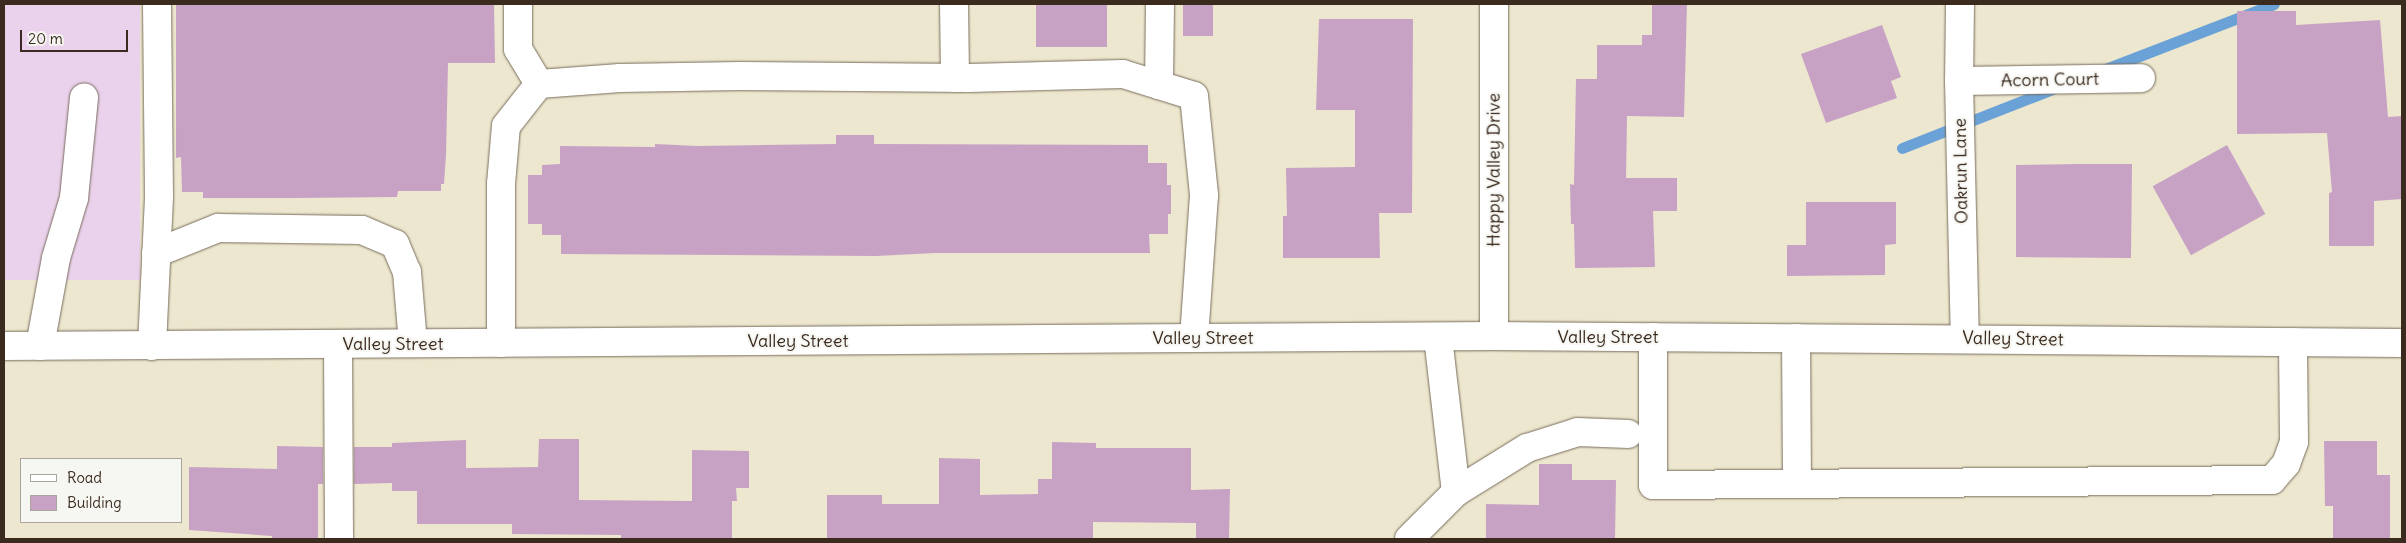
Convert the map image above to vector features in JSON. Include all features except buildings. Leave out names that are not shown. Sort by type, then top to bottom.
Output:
[{"type":"street","points":[[152,346],[159,196],[157,4]]},
{"type":"street","points":[[518,4],[518,49],[539,84]]},
{"type":"street","points":[[954,4],[955,78]]},
{"type":"street","points":[[1159,85],[1160,4]]},
{"type":"street","name":"Happy Valley Drive","points":[[1494,4],[1494,336]]},
{"type":"street","name":"Oakrun Lane","points":[[1960,4],[1959,81],[1964,338]]},
{"type":"street","points":[[502,343],[501,184],[506,126],[539,84],[620,78],[955,78],[1123,74],[1194,96],[1204,194],[1194,338]]},
{"type":"street","name":"Acorn Court","points":[[1959,81],[2141,78]]},
{"type":"street","points":[[40,346],[56,258],[74,198],[84,97]]},
{"type":"street","points":[[156,253],[218,228],[362,230],[396,244],[407,272],[413,344]]},
{"type":"street","name":"Valley Street","points":[[4,346],[1494,336],[1964,338],[2402,343]]},
{"type":"street","points":[[1438,337],[1456,492]]},
{"type":"street","points":[[1654,337],[1653,485],[2272,480],[2286,464],[2294,442],[2293,342]]},
{"type":"street","points":[[1796,338],[1797,484]]},
{"type":"street","points":[[338,344],[339,539]]},
{"type":"street","points":[[1409,539],[1456,492],[1527,448],[1578,432],[1628,434]]},
{"type":"shaded area","points":[[4,4],[140,4],[140,280],[4,280]]},
{"type":"waterway","points":[[2103,70],[2274,4]]},
{"type":"waterway","points":[[1902,148],[2055,88]]}]
